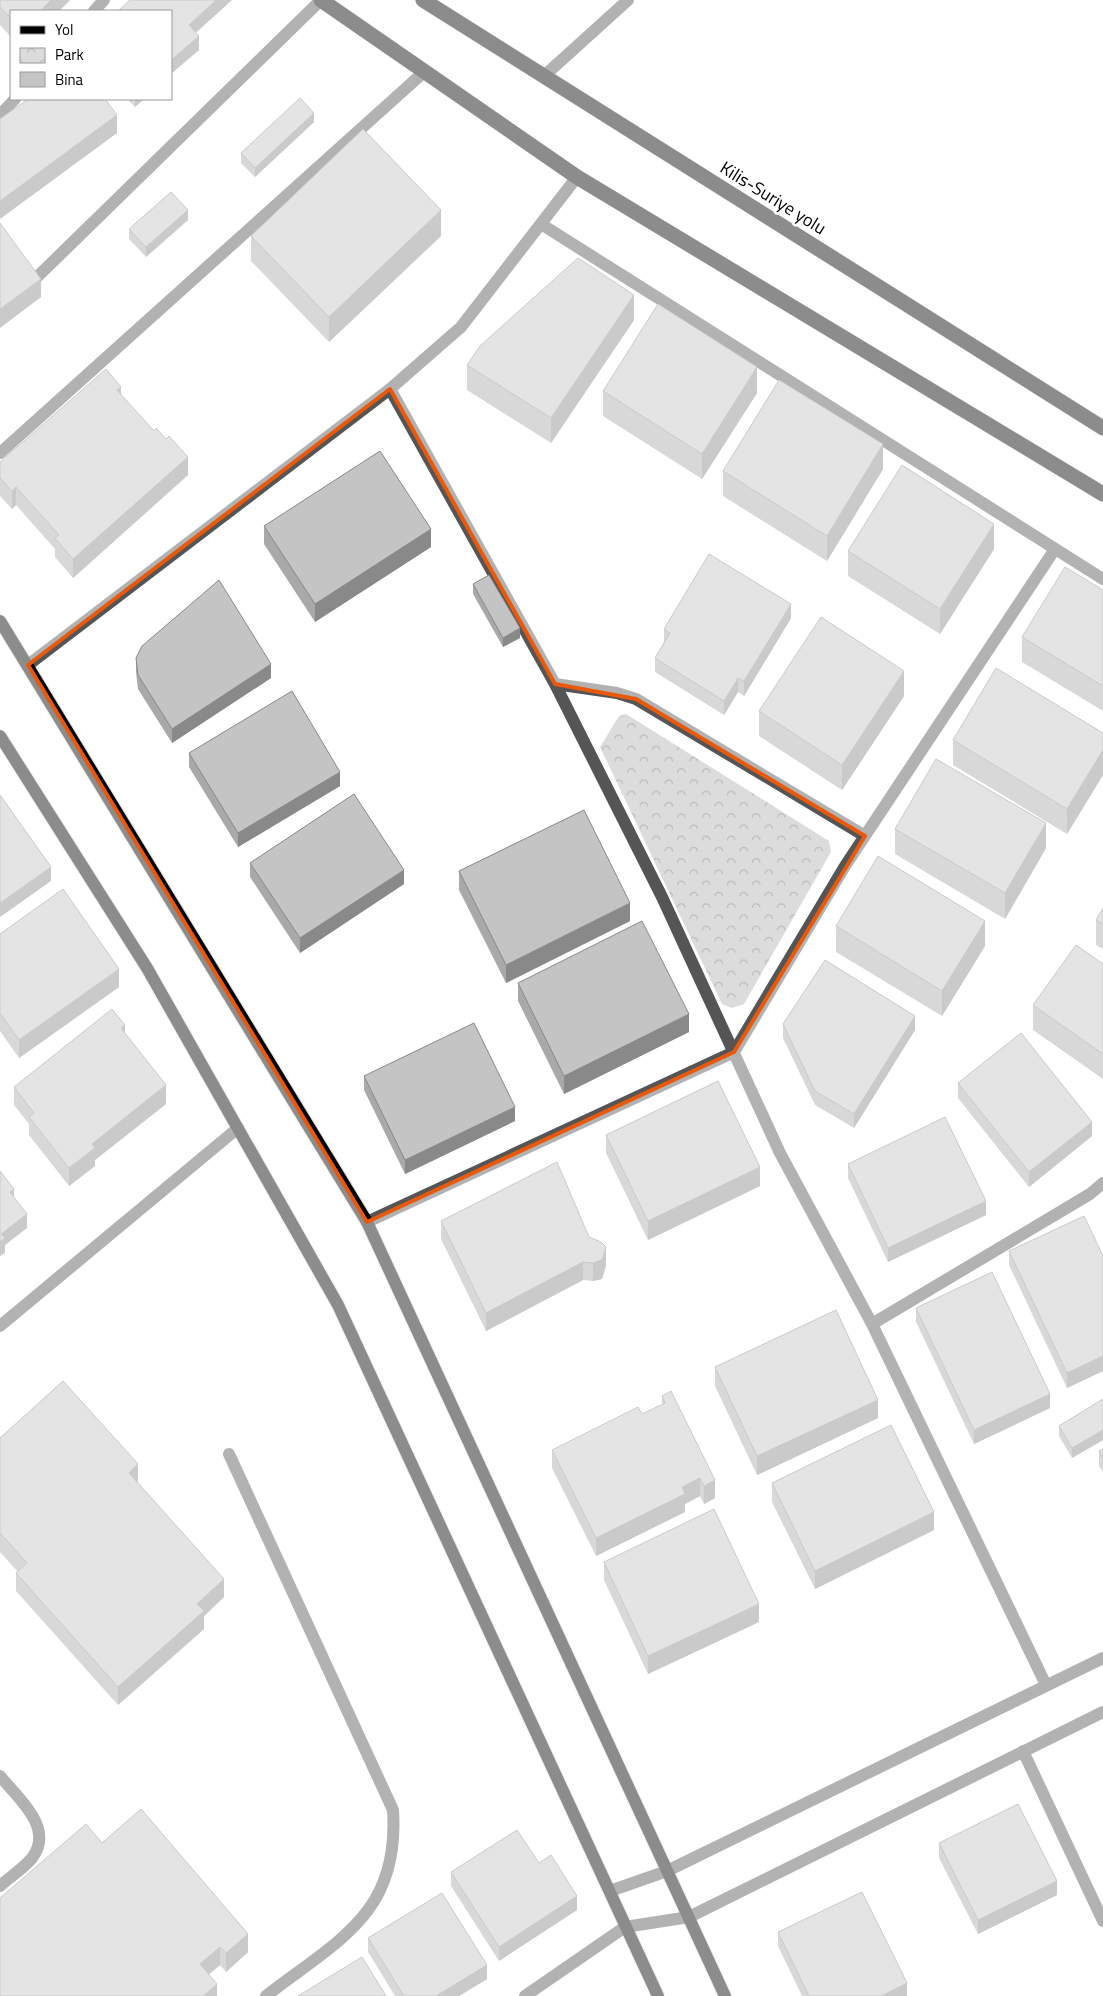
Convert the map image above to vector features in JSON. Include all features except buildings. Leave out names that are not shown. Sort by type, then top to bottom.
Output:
[{"type":"highway","points":[[321,0],[577,177],[1103,494]]},
{"type":"highway","name":"Kilis-Suriye yolu","points":[[423,0],[1103,428]]},
{"type":"main road","points":[[0,622],[367,1222],[724,1996]]},
{"type":"main road","points":[[0,736],[147,968],[338,1305],[658,1996]]},
{"type":"street","points":[[95,10],[104,0]]},
{"type":"street","points":[[34,280],[321,0]]},
{"type":"street","points":[[544,76],[628,0]]},
{"type":"street","points":[[0,453],[424,72]]},
{"type":"street","points":[[0,115],[14,100]]},
{"type":"street","points":[[28,666],[390,389],[461,327],[577,177]]},
{"type":"street","points":[[541,224],[1103,579]]},
{"type":"street","points":[[390,389],[555,684],[662,897],[780,1153],[872,1324],[1046,1685]]},
{"type":"street","points":[[367,1222],[734,1052],[865,836],[1055,549]]},
{"type":"street","points":[[555,684],[617,693],[636,699],[865,836]]},
{"type":"street","points":[[0,1326],[238,1128]]},
{"type":"street","points":[[872,1324],[1090,1194],[1103,1183]]},
{"type":"street","points":[[229,1454],[393,1810],[394,1823],[394,1851],[390,1870],[373,1905],[350,1932],[266,1996]]},
{"type":"street","points":[[610,1891],[666,1871],[1103,1658]]},
{"type":"street","points":[[525,1996],[625,1927],[689,1917],[1103,1712]]},
{"type":"street","points":[[1023,1751],[1103,1921]]},
{"type":"street","points":[[0,1776],[37,1823],[40,1841],[31,1860],[0,1886]]},
{"type":"highlighted area","points":[[390,389],[555,684],[636,699],[865,836],[734,1052],[367,1222],[28,665]]},
{"type":"green space","points":[[626,714],[829,841],[831,852],[744,1004],[732,1008],[722,1004],[600,747],[619,716]]}]
